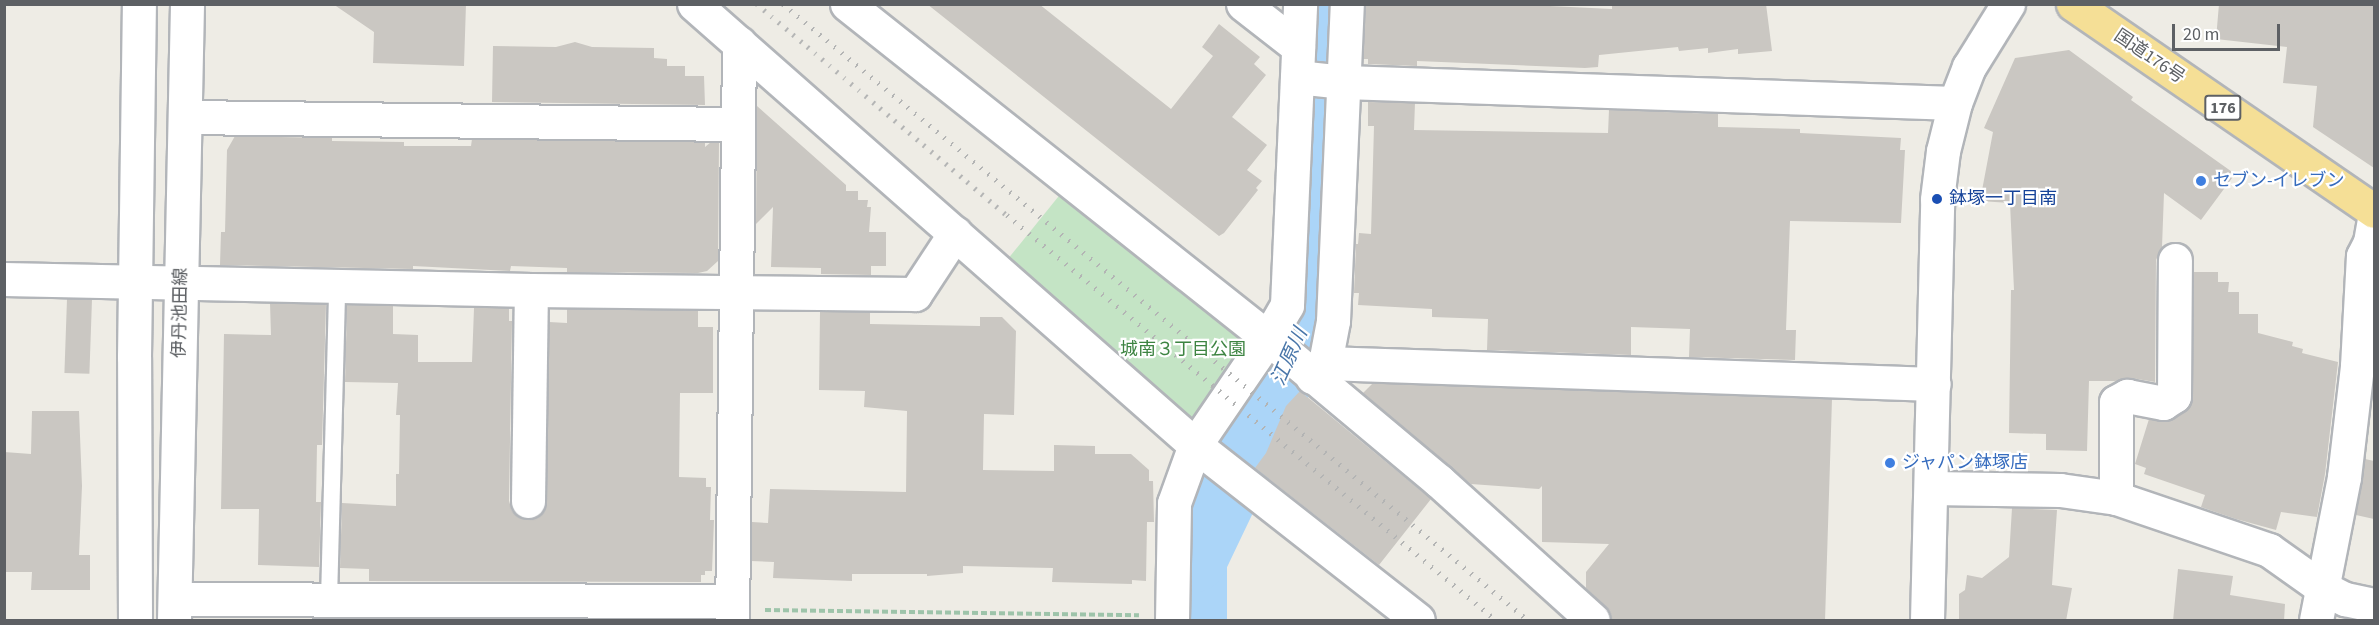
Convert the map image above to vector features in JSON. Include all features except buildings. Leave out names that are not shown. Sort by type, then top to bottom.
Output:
[{"type":"highway","name":"国道176号","points":[[2073,4],[2374,211]]},
{"type":"street","points":[[135,621],[135,281],[139,4]]},
{"type":"street","name":"伊丹池田線","points":[[174,610],[186,4]]},
{"type":"street","points":[[694,4],[1195,445],[1418,621]]},
{"type":"street","points":[[847,4],[1268,338],[1318,370],[1593,621]]},
{"type":"street","points":[[1243,4],[1298,62],[1344,82],[1955,103]]},
{"type":"street","points":[[1172,618],[1174,504],[1195,445],[1268,338],[1287,305],[1300,4]]},
{"type":"street","points":[[1318,370],[1333,321],[1347,4]]},
{"type":"street","points":[[1927,621],[1937,199],[1943,151],[1955,103],[1969,67],[2008,4]]},
{"type":"street","points":[[174,610],[329,600],[614,611],[732,610],[734,293],[739,43]]},
{"type":"street","points":[[185,117],[738,124]]},
{"type":"street","points":[[2316,621],[2344,477],[2357,366],[2363,256],[2370,242],[2374,219]]},
{"type":"street","points":[[4,279],[337,287],[915,294],[955,233]]},
{"type":"street","points":[[2116,498],[2116,402],[2127,396],[2163,404],[2174,396],[2175,260]]},
{"type":"street","points":[[528,501],[516,466],[531,290]]},
{"type":"street","points":[[1318,370],[1934,384]]},
{"type":"street","points":[[1931,488],[2060,490],[2116,498],[2269,550],[2321,587],[2345,599],[2374,605]]},
{"type":"lane","points":[[329,600],[337,287]]},
{"type":"path","points":[[732,610],[1172,618]]},
{"type":"green space","name":"城南３丁目公園","points":[[1071,181],[1267,340],[1193,431],[997,272]]},
{"type":"waterway","name":"江原川","points":[[1195,620],[1195,560],[1306,327],[1319,177],[1324,4]]},
{"type":"railway","points":[[757,4],[1007,215],[1496,620]]},
{"type":"railway","points":[[783,4],[1528,620]]},
{"type":"place","name":"セブン-イレブン","points":[[2201,181]]},
{"type":"place","name":"鉢塚一丁目南","points":[[1937,199]]},
{"type":"place","name":"ジャパン鉢塚店","points":[[1890,463]]}]
